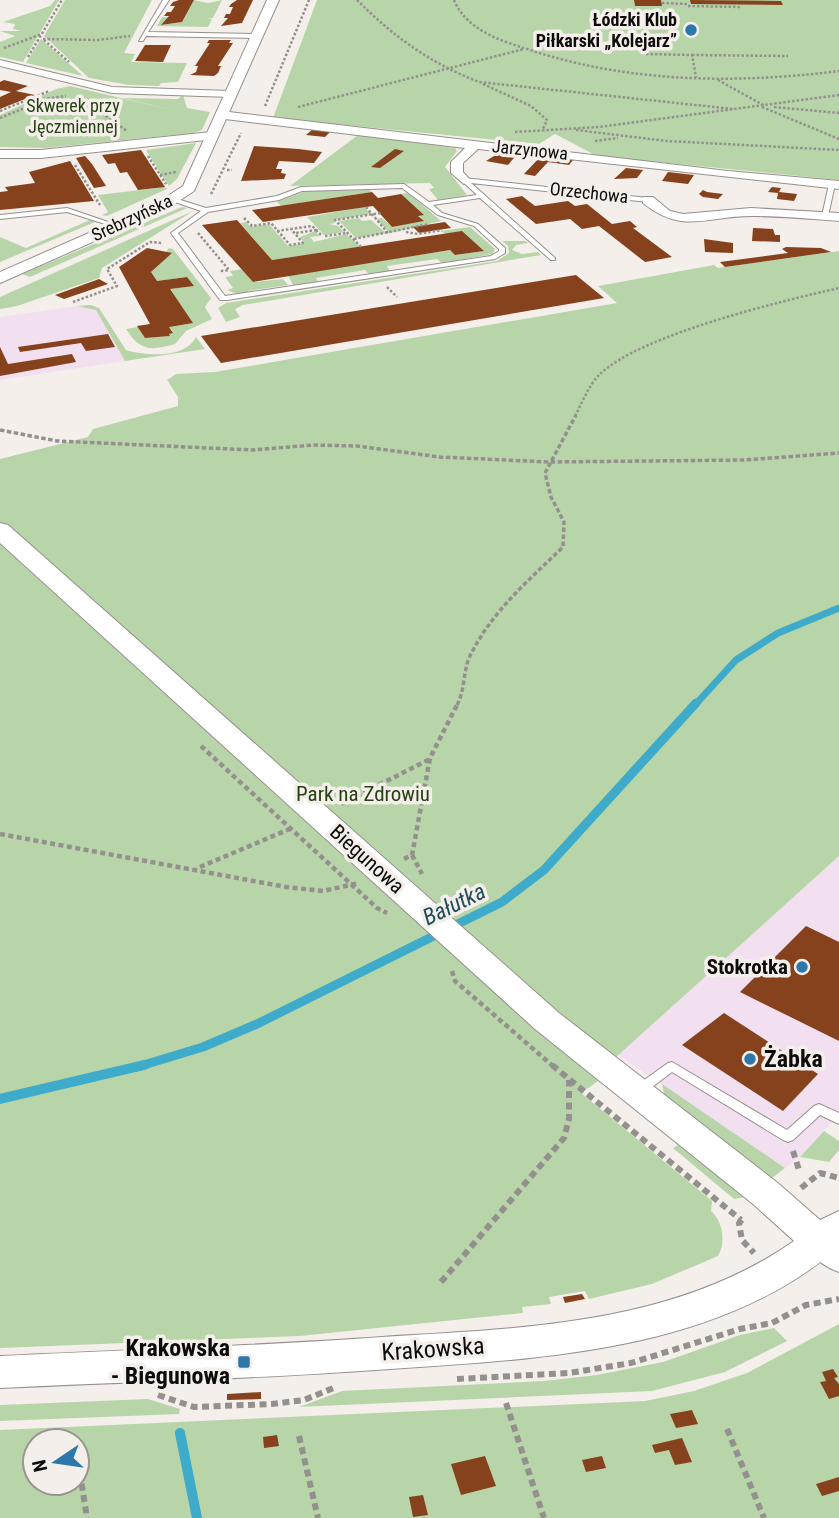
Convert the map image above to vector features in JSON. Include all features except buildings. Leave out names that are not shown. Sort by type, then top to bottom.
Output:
[{"type":"main road","name":"Biegunowa","points":[[0,530],[435,920],[457,956],[547,1021],[779,1205],[833,1242]]},
{"type":"main road","name":"Krakowska","points":[[0,1372],[324,1358],[580,1338],[655,1322],[713,1302],[833,1242]]},
{"type":"street","name":"Srebrzyńska","points":[[0,278],[117,226],[193,181],[274,0]]},
{"type":"street","points":[[0,63],[112,90],[232,94]]},
{"type":"street","name":"Jarzynowa","points":[[221,115],[728,175],[835,184]]},
{"type":"street","points":[[0,154],[41,154],[211,136]]},
{"type":"street","points":[[464,180],[457,173],[457,162],[476,144]]},
{"type":"street","name":"Orzechowa","points":[[648,200],[665,214],[683,218],[751,212],[832,216]]},
{"type":"lane","points":[[143,37],[166,0]]},
{"type":"lane","points":[[143,37],[257,36]]},
{"type":"lane","points":[[464,180],[553,258]]},
{"type":"lane","name":"Orzechowa","points":[[464,180],[648,200]]},
{"type":"lane","points":[[832,216],[835,184]]},
{"type":"lane","points":[[398,185],[410,188],[440,215],[470,222],[502,247],[503,252],[493,258],[232,299],[223,298],[174,233],[202,214],[264,200],[301,189],[398,185]]},
{"type":"lane","points":[[172,195],[202,214]]},
{"type":"lane","points":[[428,204],[481,196]]},
{"type":"lane","points":[[264,200],[271,207]]},
{"type":"lane","points":[[0,217],[67,210],[117,226]]},
{"type":"lane","points":[[448,225],[470,222]]},
{"type":"lane","points":[[636,1092],[672,1066],[788,1137],[819,1109],[839,1119]]},
{"type":"path","points":[[24,64],[62,0]]},
{"type":"path","points":[[265,106],[309,0]]},
{"type":"path","points":[[357,0],[388,31],[410,44],[411,49],[445,69],[531,106],[547,120],[542,130]]},
{"type":"path","points":[[454,0],[462,15],[476,27],[524,49],[609,69],[714,78],[779,78],[839,71]]},
{"type":"path","points":[[662,3],[740,7]]},
{"type":"path","points":[[42,37],[78,70]]},
{"type":"path","points":[[0,49],[42,37],[97,40],[143,37]]},
{"type":"path","points":[[293,108],[524,49]]},
{"type":"path","points":[[646,54],[788,56]]},
{"type":"path","points":[[692,55],[696,77]]},
{"type":"path","points":[[714,78],[785,119],[839,138]]},
{"type":"path","points":[[479,82],[623,100],[741,110]]},
{"type":"path","points":[[0,111],[56,88]]},
{"type":"path","points":[[27,101],[77,95]]},
{"type":"path","points":[[839,95],[741,110],[561,129],[667,141],[839,150]]},
{"type":"path","points":[[0,118],[32,105],[104,97]]},
{"type":"path","points":[[91,98],[100,111],[124,127],[172,195]]},
{"type":"path","points":[[91,98],[96,144]]},
{"type":"path","points":[[27,101],[32,105]]},
{"type":"path","points":[[763,106],[839,113]]},
{"type":"path","points":[[72,160],[105,212],[92,218]]},
{"type":"path","points":[[366,207],[376,217],[372,218],[388,234]]},
{"type":"path","points":[[205,274],[229,270],[192,225],[202,214],[239,212],[251,226],[271,223],[290,245],[303,243],[291,229]]},
{"type":"path","points":[[361,247],[335,220],[381,213]]},
{"type":"path","points":[[354,239],[458,219]]},
{"type":"path","points":[[277,231],[312,226],[323,236],[347,233]]},
{"type":"path","points":[[295,233],[316,230]]},
{"type":"path","points":[[433,232],[438,235]]},
{"type":"path","points":[[73,302],[117,286],[107,269],[150,243],[168,244]]},
{"type":"path","points":[[0,834],[286,887],[323,891],[353,886],[412,855],[430,758],[452,720],[463,694],[468,661],[480,636],[496,612],[563,547],[564,522],[551,497],[545,473],[597,376],[626,355],[774,303],[839,288]]},
{"type":"path","points":[[0,430],[57,441],[252,450],[314,445],[356,446],[440,457],[549,462],[744,460],[839,453]]},
{"type":"path","points":[[353,886],[380,910],[396,916]]},
{"type":"path","points":[[457,956],[454,979],[569,1079],[745,1219],[739,1226],[742,1240],[751,1250]]},
{"type":"path","points":[[442,1282],[564,1138],[569,1119],[570,1070]]},
{"type":"path","points":[[802,1186],[820,1173],[839,1178]]},
{"type":"path","points":[[828,1301],[839,1307]]},
{"type":"path","points":[[506,1403],[544,1518]]},
{"type":"path","points":[[727,1429],[764,1518]]},
{"type":"path","points":[[299,1436],[318,1518]]},
{"type":"path","points":[[84,1497],[87,1518]]},
{"type":"shaded area","points":[[77,306],[96,310],[125,361],[0,380],[0,317]]},
{"type":"shaded area","points":[[839,856],[839,1114],[800,1157],[785,1168],[618,1055]]},
{"type":"green space","points":[[55,0],[59,0],[23,62],[0,57],[0,42],[15,36],[0,31],[21,31],[13,29],[15,24],[3,22],[50,6]]},
{"type":"green space","points":[[65,0],[152,0],[124,53],[135,54],[131,62],[187,63],[178,82],[161,83],[159,86],[129,85],[89,78],[44,36]]},
{"type":"green space","points":[[194,0],[208,3],[222,0],[213,18],[207,18],[212,19],[208,27],[157,26],[162,17],[169,17],[162,25],[182,22]]},
{"type":"green space","points":[[317,0],[839,0],[839,180],[597,156],[555,134],[539,144],[273,118]]},
{"type":"green space","points":[[41,39],[83,76],[26,63]]},
{"type":"green space","name":"Skwerek przy Jęczmiennej","points":[[70,86],[176,111],[123,98],[178,99],[183,95],[187,108],[210,112],[202,130],[193,133],[45,148],[0,147],[0,115],[56,89]]},
{"type":"green space","points":[[358,135],[455,148],[457,151],[445,167],[467,195],[438,200],[429,189],[434,188],[430,183],[290,186]]},
{"type":"green space","points":[[196,143],[177,179],[169,186],[146,150]]},
{"type":"green space","points":[[165,187],[167,189],[107,216],[102,215],[108,212],[98,195]]},
{"type":"green space","points":[[306,191],[372,192],[281,206],[277,202]]},
{"type":"green space","points":[[406,193],[441,221],[390,233],[376,219],[382,218],[392,227],[423,221],[401,194]]},
{"type":"green space","points":[[182,207],[187,208],[30,277],[22,274]]},
{"type":"green space","points":[[364,207],[371,214],[334,220],[335,223],[329,224],[338,226],[344,232],[324,235],[307,217]]},
{"type":"green space","points":[[193,211],[102,268],[99,278],[17,306],[0,309],[0,297]]},
{"type":"green space","points":[[359,218],[362,221],[371,220],[386,233],[356,238],[339,221]]},
{"type":"green space","points":[[90,220],[95,222],[0,262],[0,237],[26,248]]},
{"type":"green space","points":[[246,222],[251,227],[269,224],[288,246],[305,243],[300,237],[315,231],[320,236],[310,237],[314,242],[346,234],[360,247],[272,260],[240,223]]},
{"type":"green space","points":[[470,227],[495,249],[493,254],[442,263],[437,259],[387,266],[391,272],[370,275],[365,270],[316,278],[319,283],[294,287],[288,275],[450,250],[456,255],[483,251],[440,231]]},
{"type":"green space","points":[[502,241],[526,241],[528,243],[516,245],[512,250],[522,254],[538,252],[541,255],[243,305],[235,309],[240,317],[226,322],[218,308],[226,303],[497,261],[509,253],[508,246]]},
{"type":"green space","points":[[169,248],[173,249],[211,298],[205,307],[212,319],[186,331],[175,344],[159,348],[146,347],[136,342],[126,329],[138,327],[145,338],[170,336],[173,332],[169,327],[170,289],[193,286],[187,277],[157,281],[151,272],[159,265]]},
{"type":"green space","name":"Park na Zdrowiu","points":[[839,251],[839,856],[615,1058],[601,1079],[581,1093],[712,1201],[711,1211],[722,1232],[718,1256],[652,1284],[589,1299],[585,1291],[549,1297],[551,1304],[522,1307],[523,1313],[300,1336],[0,1348],[0,459],[88,437],[93,429],[178,406],[178,397],[167,380],[176,374],[215,372],[617,303],[598,286],[714,265],[718,268]]},
{"type":"green space","points":[[243,269],[253,282],[283,279],[288,285],[248,291],[250,294],[237,294],[227,290],[233,288],[225,277],[233,276],[230,271]]},
{"type":"green space","points":[[91,305],[99,308],[126,350],[164,354],[183,349],[196,337],[205,349],[125,361],[96,310],[77,306]]},
{"type":"green space","points":[[662,1084],[785,1168],[772,1178],[758,1171],[665,1098]]},
{"type":"green space","points":[[824,1131],[839,1141],[839,1150],[829,1162],[800,1157]]},
{"type":"green space","points":[[678,1145],[745,1197],[734,1199],[673,1148]]},
{"type":"green space","points":[[839,1324],[839,1518],[0,1518],[0,1430],[21,1429],[21,1497],[91,1497],[91,1427],[67,1427],[645,1401],[694,1391],[747,1373]]},
{"type":"green space","points":[[774,1328],[787,1341],[725,1372],[652,1391],[299,1407],[342,1391],[544,1381],[597,1375],[663,1362],[740,1335]]},
{"type":"green space","points":[[148,1399],[180,1409],[179,1414],[0,1421],[0,1405]]},
{"type":"waterway","name":"Bałutka","points":[[695,705],[736,660],[778,633],[839,608]]},
{"type":"waterway","name":"Bałutka","points":[[142,1065],[203,1047],[257,1024],[502,902],[544,870],[696,703]]},
{"type":"waterway","name":"Bałutka","points":[[0,1099],[142,1065]]},
{"type":"waterway","name":"Bałutka","points":[[137,1067],[142,1065]]},
{"type":"waterway","points":[[180,1433],[197,1518]]},
{"type":"place","name":"Łódzki Klub Piłkarski „Kolejarz”","points":[[691,30]]},
{"type":"place","name":"Stokrotka","points":[[802,967]]},
{"type":"place","name":"Żabka","points":[[750,1059]]},
{"type":"place","name":"Krakowska - Biegunowa","points":[[244,1362]]}]
